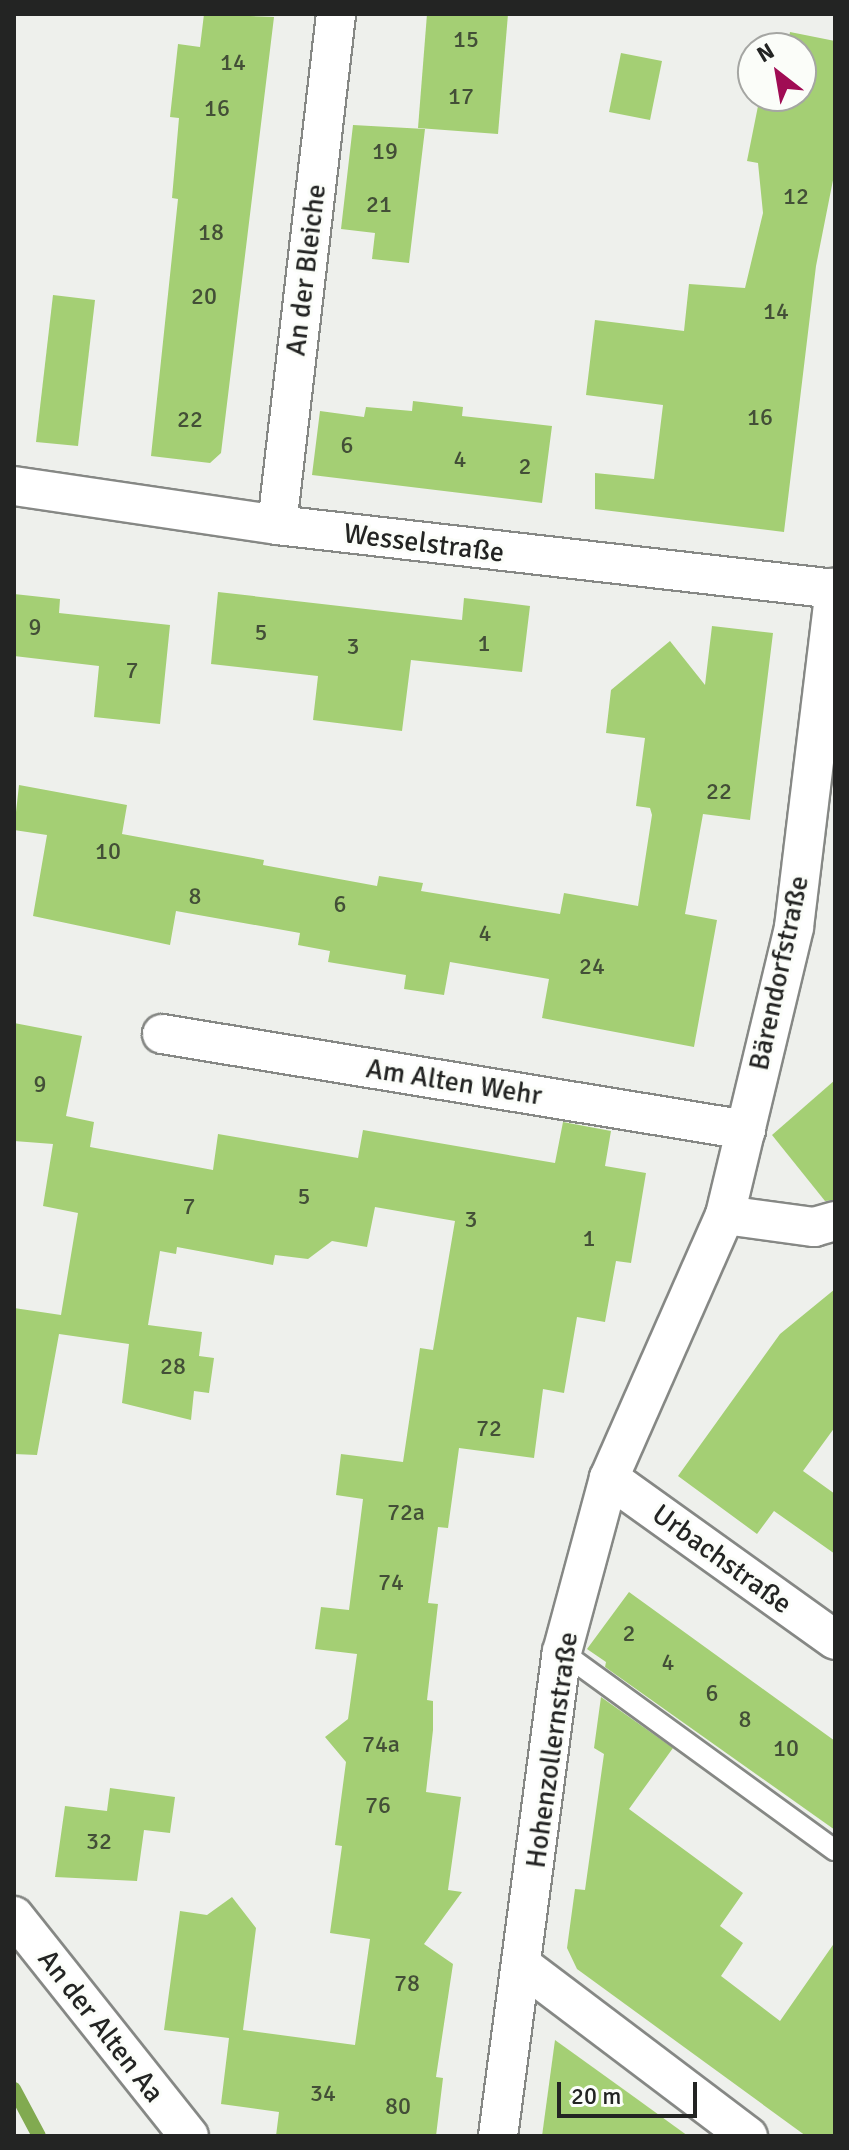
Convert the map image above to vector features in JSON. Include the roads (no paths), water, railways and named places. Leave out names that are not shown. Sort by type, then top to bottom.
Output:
[{"type":"street","name":"An der Bleiche","points":[[277,525],[336,14]]},
{"type":"street","name":"Wesselstraße","points":[[14,486],[277,525],[835,588]]},
{"type":"street","name":"Bärendorfstraße","points":[[725,1215],[794,927],[835,588]]},
{"type":"street","name":"Am Alten Wehr","points":[[162,1034],[746,1130]]},
{"type":"street","points":[[725,1215],[814,1227],[835,1221]]},
{"type":"street","name":"Hohenzollernstraße","points":[[498,2136],[523,1966],[562,1652],[609,1478],[725,1215]]},
{"type":"street","name":"Urbachstraße","points":[[609,1478],[835,1640]]},
{"type":"street","name":"An der Alten Aa","points":[[14,1916],[189,2136]]},
{"type":"street","points":[[523,1966],[748,2136]]},
{"type":"lane","points":[[562,1652],[835,1850]]},
{"type":"waterway","points":[[14,2089],[39,2136]]}]
